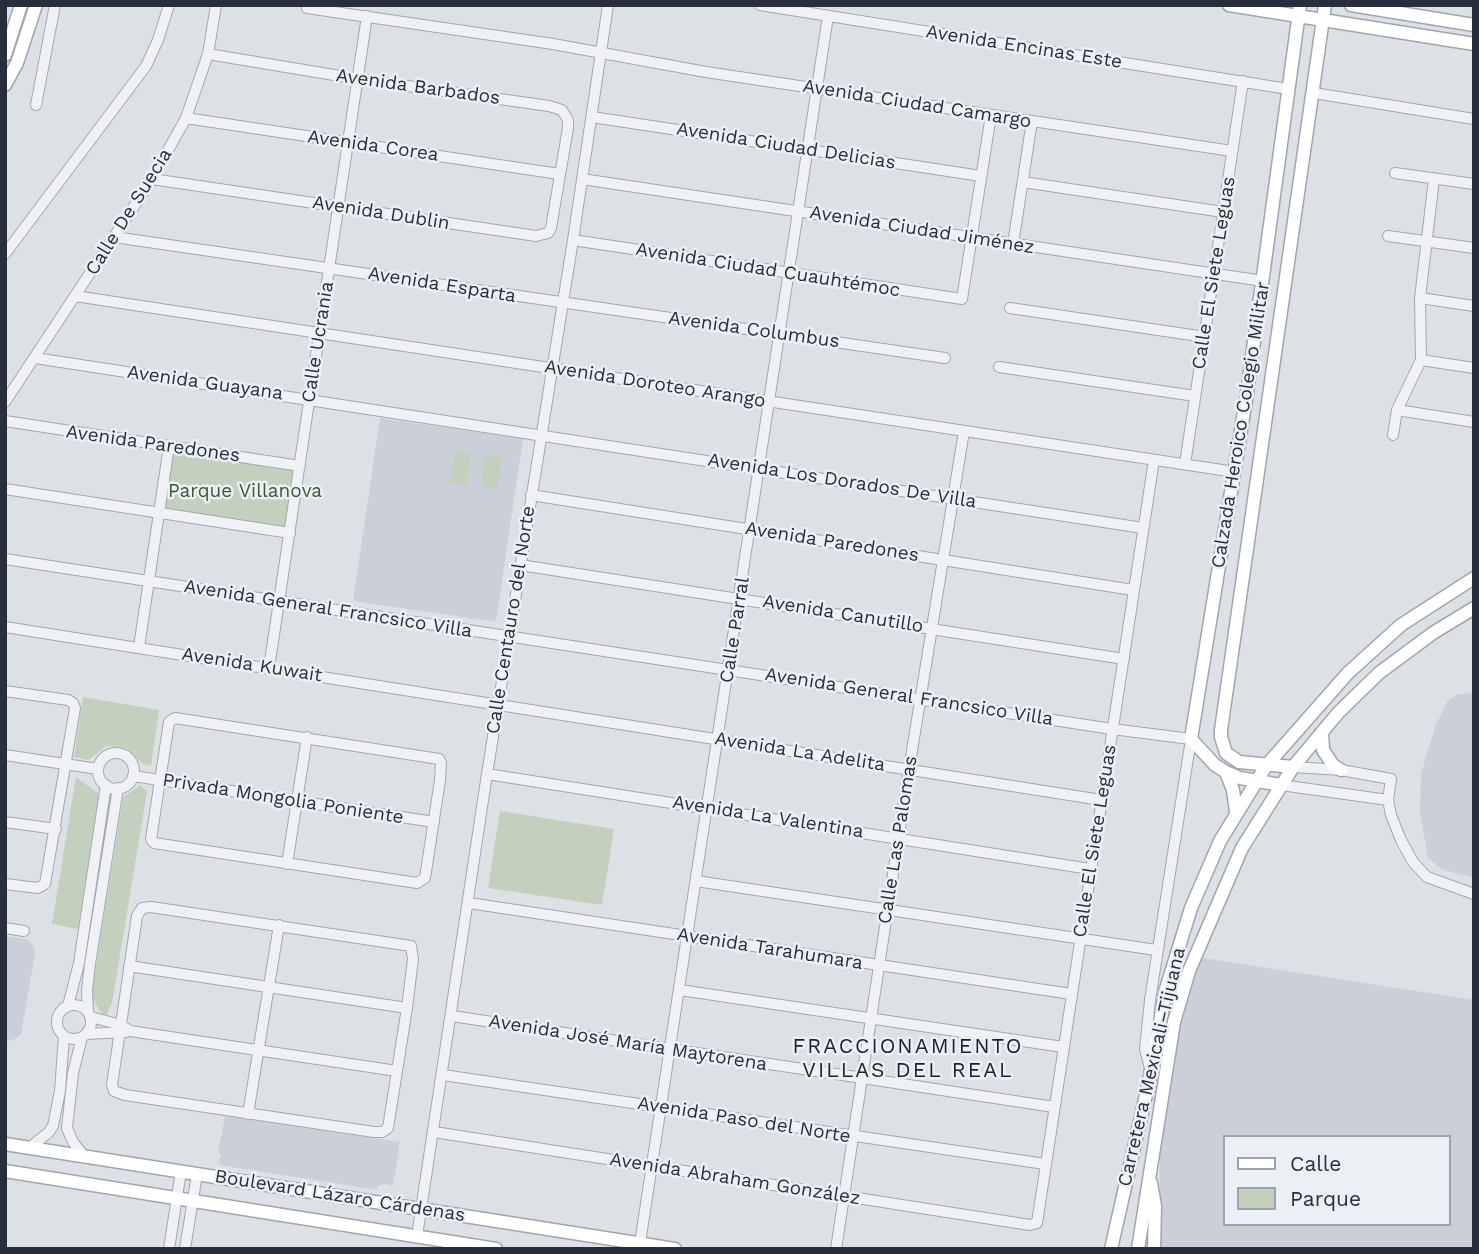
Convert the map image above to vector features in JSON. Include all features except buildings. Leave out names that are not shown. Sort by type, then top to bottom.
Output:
[{"type":"main road","points":[[5,55],[21,5]]},
{"type":"main road","points":[[5,85],[17,63],[36,5]]},
{"type":"main road","points":[[1229,5],[1299,11],[1323,20],[1474,44]]},
{"type":"main road","name":"Calzada Heroico Colegio Militar","points":[[1293,766],[1239,762],[1226,753],[1221,737],[1325,5]]},
{"type":"main road","points":[[1351,5],[1393,8],[1474,25]]},
{"type":"main road","name":"Calzada Heroico Colegio Militar","points":[[1191,739],[1247,393],[1299,11]]},
{"type":"main road","points":[[1253,348],[1258,365],[1266,369],[1275,366]]},
{"type":"main road","points":[[1247,393],[1254,386],[1264,389],[1269,404]]},
{"type":"main road","name":"Carretera Mexicali–Tijuana","points":[[1111,1249],[1148,1086],[1166,989],[1176,953],[1220,841],[1266,766],[1348,673],[1401,625],[1474,578]]},
{"type":"main road","name":"Carretera Mexicali–Tijuana","points":[[1138,1249],[1174,1022],[1189,971],[1242,848],[1293,766],[1379,673],[1433,632],[1474,608]]},
{"type":"main road","points":[[1322,732],[1323,750],[1327,758],[1341,770]]},
{"type":"main road","points":[[1191,739],[1215,765],[1226,772],[1281,785]]},
{"type":"main road","points":[[1226,772],[1233,790],[1236,812]]},
{"type":"main road","points":[[1148,1086],[1149,1117],[1157,1122]]},
{"type":"main road","name":"Boulevard Lázaro Cárdenas","points":[[5,1144],[675,1249]]},
{"type":"main road","name":"Boulevard Lázaro Cárdenas","points":[[5,1171],[417,1236],[456,1246],[496,1249]]},
{"type":"main road","points":[[1149,1174],[1155,1206],[1154,1249]]},
{"type":"main road","points":[[1103,1249],[1119,1209]]},
{"type":"street","points":[[36,105],[55,5]]},
{"type":"street","points":[[5,254],[146,66],[169,5]]},
{"type":"street","name":"Calle De Suecia","points":[[5,402],[152,178],[186,118],[208,54],[216,5]]},
{"type":"street","name":"Calle Centauro del Norte","points":[[417,1236],[608,5]]},
{"type":"street","name":"Avenida Encinas Este","points":[[760,5],[1288,89]]},
{"type":"street","name":"Avenida Ciudad Camargo","points":[[307,8],[553,44],[601,55],[991,116],[1233,151]]},
{"type":"street","name":"Calle Ucrania","points":[[269,668],[367,16]]},
{"type":"street","name":"Calle Parral","points":[[640,1243],[828,16]]},
{"type":"street","name":"Avenida Barbados","points":[[208,54],[562,110],[568,120],[568,128],[559,174]]},
{"type":"street","name":"Calle El Siete Leguas","points":[[1185,464],[1243,81]]},
{"type":"street","points":[[1314,93],[1474,119]]},
{"type":"street","points":[[971,238],[991,116]]},
{"type":"street","name":"Avenida Ciudad Delicias","points":[[592,117],[981,176]]},
{"type":"street","name":"Avenida Corea","points":[[186,118],[559,174]]},
{"type":"street","points":[[1013,244],[1032,121]]},
{"type":"street","points":[[1395,173],[1474,184]]},
{"type":"street","name":"Avenida Dublin","points":[[152,178],[544,236],[551,228],[559,174]]},
{"type":"street","name":"Avenida Ciudad Jiménez","points":[[582,179],[1263,281]]},
{"type":"street","points":[[1393,435],[1397,410],[1420,360],[1420,298],[1434,179]]},
{"type":"street","points":[[1023,182],[1223,212]]},
{"type":"street","points":[[1388,236],[1474,248]]},
{"type":"street","name":"Avenida Esparta","points":[[114,237],[563,302]]},
{"type":"street","name":"Avenida Ciudad Cuauhtémoc","points":[[573,240],[962,299],[971,238]]},
{"type":"street","name":"Avenida Doroteo Arango","points":[[75,296],[1235,472]]},
{"type":"street","points":[[1420,298],[1474,306]]},
{"type":"street","name":"Avenida Columbus","points":[[563,302],[945,358]]},
{"type":"street","points":[[1010,308],[1205,337]]},
{"type":"street","name":"Avenida Guayana","points":[[35,358],[541,435]]},
{"type":"street","points":[[1420,360],[1474,368]]},
{"type":"street","points":[[999,367],[1195,396]]},
{"type":"street","points":[[1397,410],[1474,422]]},
{"type":"street","name":"Avenida Paredones","points":[[5,421],[300,466]]},
{"type":"street","name":"Calle Las Palomas","points":[[836,1249],[964,431]]},
{"type":"street","name":"Avenida Los Dorados De Villa","points":[[541,435],[1143,528]]},
{"type":"street","points":[[139,647],[169,446]]},
{"type":"street","name":"Calle El Siete Leguas","points":[[1037,1223],[1154,460]]},
{"type":"street","points":[[5,489],[290,533]]},
{"type":"street","name":"Avenida Paredones","points":[[531,495],[1133,590]]},
{"type":"street","name":"Avenida General Francsico Villa","points":[[5,559],[1191,739]]},
{"type":"street","name":"Avenida Canutillo","points":[[520,565],[1124,659]]},
{"type":"street","name":"Avenida Kuwait","points":[[5,627],[498,704]]},
{"type":"street","points":[[5,691],[68,700],[75,708],[45,884],[38,888],[5,884]]},
{"type":"street","name":"Avenida La Adelita","points":[[498,704],[1101,800]]},
{"type":"street","points":[[174,718],[307,737],[439,759],[442,770],[425,878],[417,883],[159,845],[151,839],[169,722],[174,718]]},
{"type":"street","points":[[287,864],[307,737]]},
{"type":"street","points":[[1151,1071],[1145,1049],[1156,950],[1191,739]]},
{"type":"street","points":[[117,753],[126,756],[132,763],[133,776],[127,784],[118,788],[106,785],[101,780],[98,769],[105,757],[117,753]]},
{"type":"street","points":[[5,755],[98,769]]},
{"type":"street","points":[[1293,766],[1341,770],[1391,779],[1388,800],[1391,815],[1413,862],[1427,877],[1474,894]]},
{"type":"street","name":"Avenida La Valentina","points":[[487,774],[1090,869]]},
{"type":"street","name":"Privada Mongolia Poniente","points":[[133,776],[434,822]]},
{"type":"street","points":[[84,1156],[73,1142],[67,1128],[73,1073],[84,1036],[91,1025],[87,991],[106,785]]},
{"type":"street","points":[[1281,785],[1388,800]]},
{"type":"street","points":[[68,1006],[94,906],[118,788]]},
{"type":"street","points":[[5,822],[56,829]]},
{"type":"street","points":[[696,881],[1156,950]]},
{"type":"street","name":"Avenida Tarahumara","points":[[469,903],[1071,994]]},
{"type":"street","points":[[142,908],[279,925],[411,946],[413,951],[407,1008],[388,1128],[382,1132],[374,1132],[114,1091],[129,965],[137,916],[142,908]]},
{"type":"street","points":[[248,1114],[279,925]]},
{"type":"street","points":[[5,928],[24,931]]},
{"type":"street","points":[[129,965],[407,1008]]},
{"type":"street","points":[[680,990],[1063,1047]]},
{"type":"street","points":[[29,1147],[53,1126],[60,1091],[64,1036],[57,1020],[62,1010],[68,1006],[78,1005],[89,1014],[123,1030],[397,1071]]},
{"type":"street","name":"Avenida José María Maytorena","points":[[452,1016],[1054,1107]]},
{"type":"street","points":[[64,1036],[73,1039],[123,1030]]},
{"type":"street","name":"Avenida Paso del Norte","points":[[443,1075],[1045,1164]]},
{"type":"street","name":"Avenida Abraham González","points":[[434,1132],[1030,1225],[1037,1223]]},
{"type":"street","points":[[169,1249],[181,1171]]},
{"type":"street","points":[[185,1249],[197,1174]]},
{"type":"shaded area","points":[[380,418],[523,439],[496,622],[353,601]]},
{"type":"shaded area","points":[[1474,693],[1474,878],[1443,870],[1428,858],[1420,812],[1421,774],[1435,727],[1447,702],[1458,694]]},
{"type":"shaded area","points":[[5,936],[26,939],[34,947],[35,954],[21,1034],[5,1042]]},
{"type":"shaded area","points":[[1203,958],[1474,1000],[1474,1249],[1159,1249],[1160,1147],[1175,1049],[1191,984]]},
{"type":"shaded area","points":[[225,1116],[400,1142],[393,1186],[384,1184],[378,1186],[377,1190],[219,1165],[221,1154],[218,1153]]},
{"type":"green space","name":"Parque Villanova","points":[[170,446],[299,466],[289,532],[160,512]]},
{"type":"green space","points":[[455,451],[471,453],[466,485],[450,483]]},
{"type":"green space","points":[[485,454],[502,457],[497,489],[481,486]]},
{"type":"green space","points":[[83,697],[159,710],[151,766],[143,764],[126,748],[106,746],[89,760],[74,757]]},
{"type":"green space","points":[[76,777],[99,794],[78,929],[52,924]]},
{"type":"green space","points":[[141,785],[147,792],[112,1003],[105,1018],[91,997],[123,797]]},
{"type":"green space","points":[[500,811],[614,829],[602,905],[488,888]]},
{"type":"district","name":"FRACCIONAMIENTO VILLAS DEL REAL","points":[[908,1059]]}]
